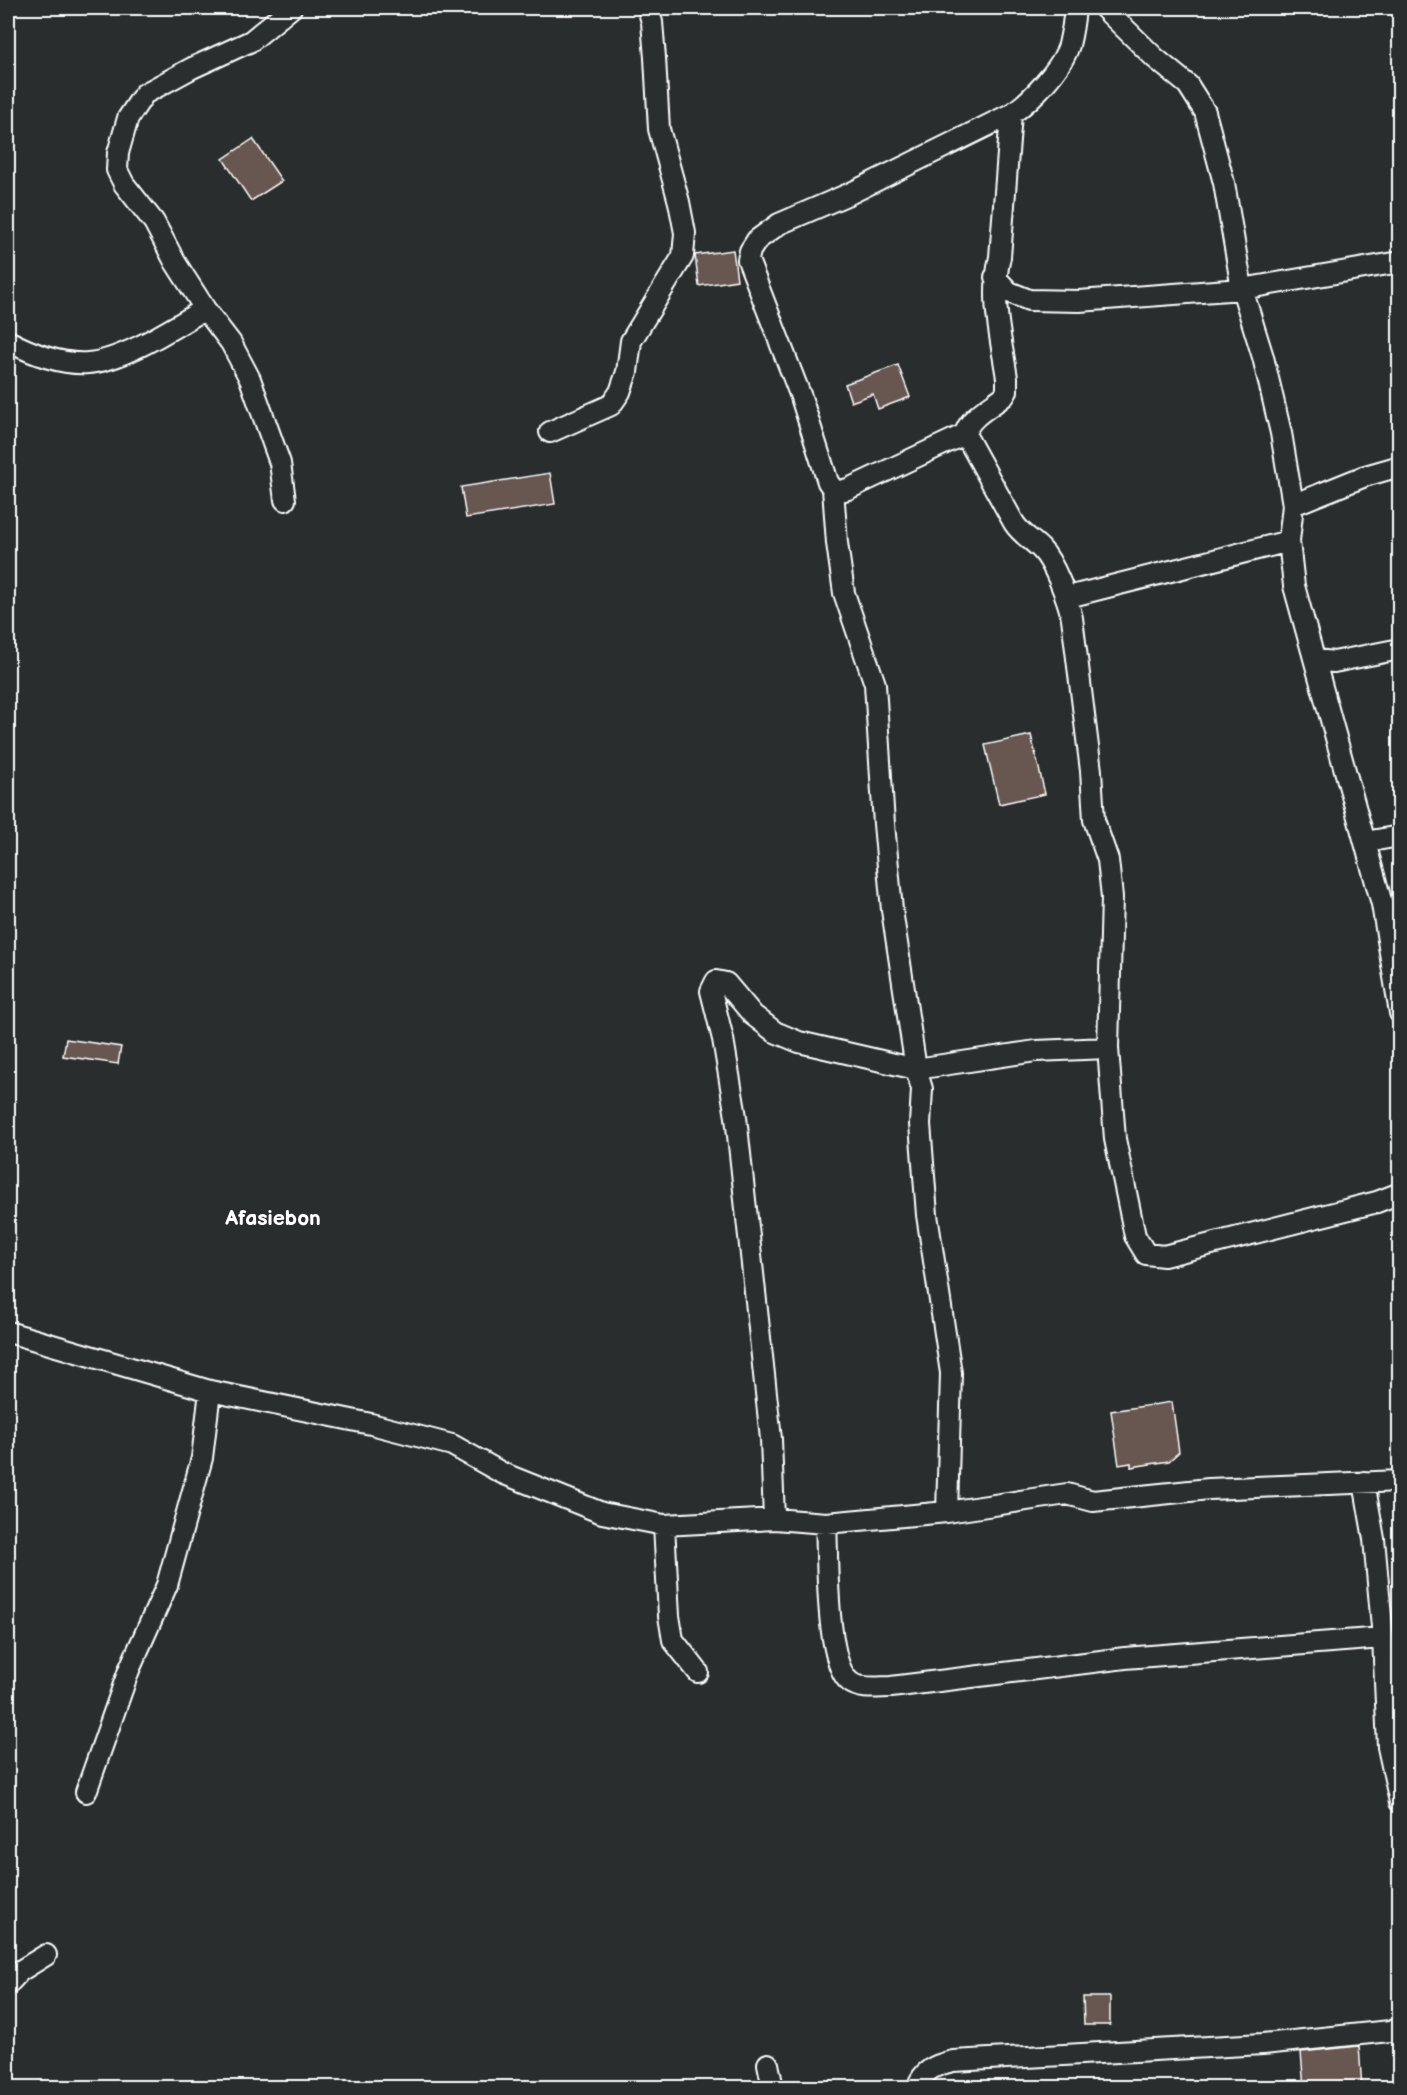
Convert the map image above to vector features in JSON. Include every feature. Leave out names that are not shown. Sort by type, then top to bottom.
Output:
[{"type":"street","points":[[285,501],[280,463],[250,380],[231,344],[175,262],[154,222],[124,184],[117,170],[118,153],[128,118],[144,94],[192,68],[251,41],[291,8]]},
{"type":"street","points":[[550,432],[610,405],[620,392],[627,372],[631,341],[682,256],[685,233],[659,129],[654,40],[648,8]]},
{"type":"street","points":[[947,1512],[951,1373],[927,1215],[920,1124],[922,1089],[916,1069],[892,910],[884,824],[876,684],[844,593],[832,489],[801,398],[748,260],[750,251],[757,240],[779,224],[851,193],[1025,105],[1048,80],[1068,47],[1075,8]]},
{"type":"street","points":[[1104,8],[1155,58],[1188,86],[1204,112],[1224,183],[1242,289],[1266,368],[1281,433],[1293,505],[1289,541],[1294,586],[1382,904],[1400,1013]]},
{"type":"street","points":[[1011,114],[1000,257],[995,277],[994,295],[1007,391],[1004,396],[972,420],[965,434],[1014,523],[1020,532],[1043,551],[1068,597],[1081,682],[1094,820],[1108,860],[1112,897],[1108,1048],[1115,1139],[1136,1236],[1146,1254],[1164,1256],[1377,1202],[1400,1193]]},
{"type":"street","points":[[995,277],[1009,292],[1029,300],[1079,301],[1242,289],[1400,262]]},
{"type":"street","points":[[8,341],[28,351],[60,360],[96,362],[150,341],[205,309]]},
{"type":"street","points":[[832,489],[840,491],[849,489],[965,434]]},
{"type":"street","points":[[1293,505],[1365,476],[1400,466]]},
{"type":"street","points":[[1068,597],[1289,541]]},
{"type":"street","points":[[1316,660],[1334,662],[1400,648]]},
{"type":"street","points":[[1365,842],[1400,837]]},
{"type":"street","points":[[774,1519],[771,1439],[736,1118],[723,1039],[711,991],[712,986],[716,981],[726,982],[753,1015],[775,1032],[799,1042],[916,1069],[1036,1051],[1108,1048]]},
{"type":"street","points":[[8,1332],[210,1391],[371,1424],[452,1445],[502,1473],[602,1513],[664,1525],[774,1519],[826,1523],[947,1512],[1067,1494],[1093,1501],[1209,1489],[1400,1481]]},
{"type":"street","points":[[86,1792],[129,1670],[167,1585],[202,1458],[210,1391]]},
{"type":"street","points":[[1364,1482],[1374,1539],[1383,1638],[1388,1747],[1400,1802]]},
{"type":"street","points":[[826,1523],[830,1617],[838,1665],[850,1682],[866,1688],[891,1687],[1125,1658],[1383,1638]]},
{"type":"street","points":[[664,1525],[669,1616],[673,1640],[699,1671]]},
{"type":"street","points":[[8,1984],[20,1971],[46,1955]]},
{"type":"street","points":[[917,2088],[923,2073],[937,2064],[953,2061],[1263,2044],[1400,2030]]},
{"type":"street","points":[[768,2064],[773,2088]]},
{"type":"building","points":[[253,139],[282,181],[251,201],[223,159]]},
{"type":"building","points":[[733,250],[737,280],[699,286],[695,255]]},
{"type":"building","points":[[898,365],[910,397],[878,409],[873,394],[851,402],[845,384]]},
{"type":"building","points":[[550,473],[555,504],[466,518],[461,487]]},
{"type":"building","points":[[1031,735],[1045,794],[999,804],[985,745]]},
{"type":"building","points":[[66,1039],[121,1047],[118,1064],[63,1056]]},
{"type":"building","points":[[1172,1402],[1179,1452],[1169,1461],[1131,1467],[1131,1463],[1119,1465],[1111,1411]]},
{"type":"building","points":[[1083,1997],[1110,1997],[1110,2025],[1084,2025]]},
{"type":"building","points":[[1359,2046],[1362,2088],[1304,2088],[1301,2052]]},
{"type":"district","name":"Afasiebon","points":[[273,1218]]}]
